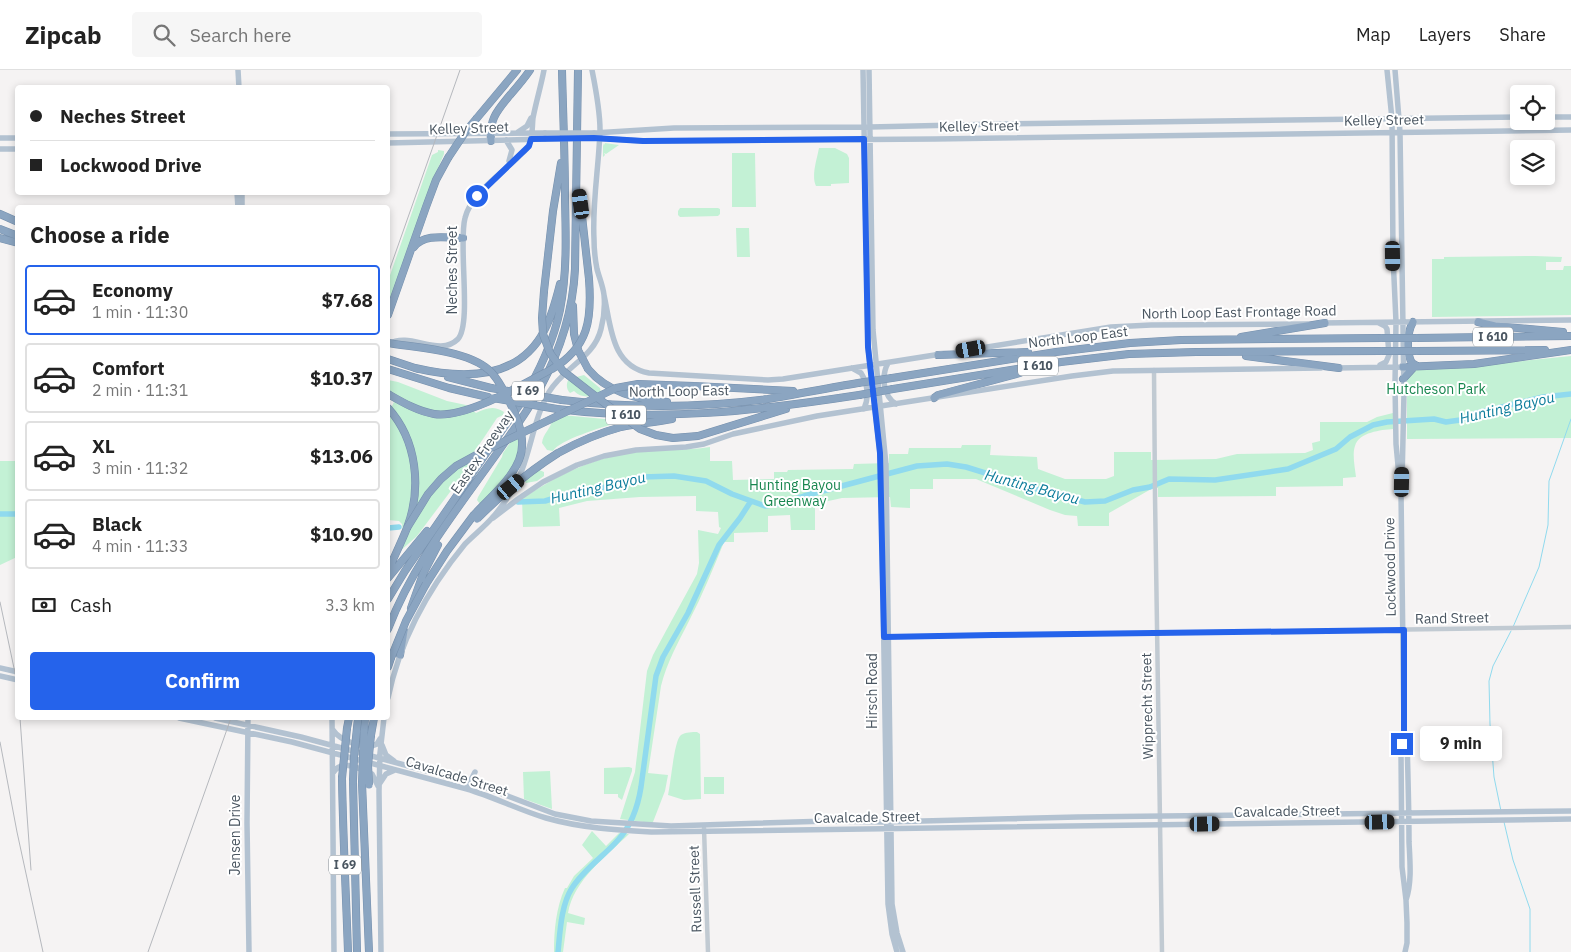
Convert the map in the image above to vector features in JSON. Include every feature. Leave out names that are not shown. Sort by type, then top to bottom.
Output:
[{"type":"highway","points":[[491,137],[492,123],[497,110],[530,70]]},
{"type":"highway","name":"Eastex Freeway","points":[[390,596],[404,571],[448,506],[511,419],[536,377],[549,348],[558,317],[566,256],[562,70]]},
{"type":"highway","name":"Eastex Freeway","points":[[390,624],[400,599],[412,578],[540,389],[561,342],[573,294],[576,261],[578,70]]},
{"type":"highway","points":[[390,310],[436,180],[466,131],[516,72]]},
{"type":"highway","points":[[563,123],[561,170],[553,210],[542,318],[544,339],[553,358],[563,371],[640,429],[656,435],[673,438],[698,436],[817,401]]},
{"type":"highway","points":[[390,395],[425,412],[438,415],[451,414],[476,407],[552,369],[574,352],[585,335],[590,312],[585,236],[576,171]]},
{"type":"highway","points":[[0,214],[15,222]]},
{"type":"highway","points":[[0,219],[15,223]]},
{"type":"highway","points":[[0,229],[15,235]]},
{"type":"highway","points":[[0,238],[15,242]]},
{"type":"highway","points":[[412,249],[419,241],[426,239],[463,238]]},
{"type":"highway","points":[[415,368],[457,375],[479,374],[504,368],[522,357],[538,341],[548,324],[566,256]]},
{"type":"highway","points":[[573,294],[574,334],[578,350],[588,370],[604,384],[628,395],[658,401],[700,405]]},
{"type":"highway","points":[[1413,322],[1409,331],[1410,358],[1416,366]]},
{"type":"highway","points":[[1478,322],[1495,326],[1571,334]]},
{"type":"highway","points":[[1226,340],[1325,323]]},
{"type":"highway","name":"North Loop East","points":[[391,360],[491,388],[562,400],[640,406],[700,405],[768,399],[1056,352],[1130,343],[1571,334]]},
{"type":"highway","points":[[390,344],[456,354],[477,361],[494,374],[511,406],[522,434],[520,458],[509,477],[452,545],[426,584],[406,621],[390,661]]},
{"type":"highway","points":[[1399,367],[1474,364],[1571,350]]},
{"type":"highway","name":"North Loop East","points":[[390,371],[488,397],[557,409],[640,415],[696,414],[770,408],[1061,362],[1144,354],[1571,350]]},
{"type":"highway","points":[[938,355],[1056,352]]},
{"type":"highway","points":[[1221,352],[1339,368]]},
{"type":"highway","points":[[934,398],[938,395],[1061,362]]},
{"type":"highway","points":[[1403,379],[1416,366]]},
{"type":"highway","points":[[390,566],[407,528],[422,502],[438,482],[452,469],[474,456],[616,388],[638,384],[782,391],[819,390]]},
{"type":"highway","points":[[390,411],[406,436],[416,475],[415,491],[407,528]]},
{"type":"highway","points":[[475,518],[524,476],[576,443],[608,431],[696,414]]},
{"type":"highway","points":[[400,655],[404,630],[419,582],[430,558],[462,503]]},
{"type":"highway","points":[[390,576],[448,506]]},
{"type":"highway","name":"I 69","points":[[347,720],[342,778],[348,952]]},
{"type":"highway","points":[[357,952],[353,781],[358,720]]},
{"type":"highway","name":"I 69","points":[[365,720],[364,826],[369,952]]},
{"type":"highway","points":[[365,784],[374,720]]},
{"type":"main road","points":[[238,70],[239,85]]},
{"type":"main road","points":[[531,136],[535,106],[544,70]]},
{"type":"main road","name":"North Loop East Frontage Road","points":[[592,70],[599,110],[593,236],[596,266],[614,344],[630,366],[643,372],[783,380],[1111,327],[1571,320]]},
{"type":"main road","name":"Hirsch Road","points":[[863,70],[867,127]]},
{"type":"main road","name":"Hirsch Road","points":[[869,70],[867,127],[869,254],[873,330],[883,426],[884,466],[888,914],[898,952]]},
{"type":"main road","name":"Lockwood Drive","points":[[1387,70],[1392,119],[1395,314],[1399,367],[1403,379],[1404,414],[1401,492],[1404,630],[1404,732],[1402,738],[1410,813],[1409,894],[1406,900]]},
{"type":"main road","name":"Lockwood Drive","points":[[1395,70],[1400,119],[1403,322],[1396,414],[1398,482],[1401,492]]},
{"type":"main road","points":[[515,134],[527,126],[535,106]]},
{"type":"main road","points":[[1555,117],[1571,116]]},
{"type":"main road","name":"Kelley Street","points":[[390,143],[515,134],[531,136],[597,136],[674,128],[867,127],[1510,117]]},
{"type":"main road","name":"Kelley Street","points":[[597,136],[643,141],[1571,130]]},
{"type":"main road","name":"Kelley Street","points":[[390,134],[491,137],[506,140],[531,136]]},
{"type":"main road","name":"Neches Street","points":[[390,343],[394,340],[402,340],[440,346],[450,344],[462,334],[464,318],[464,220],[471,203],[503,170],[531,136]]},
{"type":"main road","name":"Neches Street","points":[[503,170],[506,170],[529,146],[531,136]]},
{"type":"main road","points":[[0,138],[15,138]]},
{"type":"main road","points":[[506,140],[512,150],[509,161]]},
{"type":"main road","points":[[0,149],[15,148]]},
{"type":"main road","name":"Hirsch Road","points":[[869,254],[867,299],[869,366],[880,453],[884,466]]},
{"type":"main road","points":[[493,518],[521,476],[539,418],[550,391],[587,355],[598,339],[602,322],[604,294]]},
{"type":"main road","points":[[867,299],[869,324],[873,330]]},
{"type":"main road","points":[[1366,368],[1370,365],[1383,364],[1388,358],[1388,331],[1381,323],[1395,314]]},
{"type":"main road","points":[[888,363],[884,375],[886,390],[894,405]]},
{"type":"main road","points":[[390,691],[400,655],[417,615],[443,572],[466,544],[493,518],[518,498],[543,482],[577,465],[604,456],[636,450],[704,444],[734,434],[817,416],[1072,376],[1154,370],[1399,367]]},
{"type":"main road","points":[[852,368],[861,373],[866,385],[864,409]]},
{"type":"main road","points":[[883,426],[884,414],[894,405]]},
{"type":"main road","points":[[15,671],[2,669],[1,676],[15,679]]},
{"type":"main road","name":"Cavalcade Street","points":[[189,720],[292,742],[395,770],[494,791],[580,826],[631,831],[704,833],[1571,819]]},
{"type":"main road","points":[[332,720],[334,952]]},
{"type":"main road","points":[[381,952],[380,758],[384,720]]},
{"type":"main road","name":"Cavalcade Street","points":[[248,721],[396,762],[468,786]]},
{"type":"main road","name":"Jensen Drive","points":[[248,721],[249,952]]},
{"type":"main road","points":[[332,729],[342,740],[368,746],[377,744],[382,740]]},
{"type":"main road","points":[[292,742],[294,735]]},
{"type":"main road","points":[[382,740],[386,754],[396,762]]},
{"type":"main road","name":"Lockwood Drive","points":[[1404,763],[1402,867],[1409,952]]},
{"type":"main road","points":[[332,774],[336,767],[341,765],[361,769],[372,774],[380,788]]},
{"type":"main road","points":[[380,788],[386,774],[395,770]]},
{"type":"main road","points":[[468,786],[475,772]]},
{"type":"main road","name":"Cavalcade Street","points":[[554,817],[671,826],[828,821],[888,822],[1159,816],[1571,811]]},
{"type":"main road","points":[[1469,812],[1469,820]]},
{"type":"main road","points":[[1527,812],[1527,819]]},
{"type":"main road","points":[[1200,816],[1200,824]]},
{"type":"main road","points":[[1281,816],[1281,823]]},
{"type":"main road","points":[[1118,817],[1118,826]]},
{"type":"main road","points":[[1037,818],[1037,827]]},
{"type":"main road","name":"Hirsch Road","points":[[888,829],[894,914],[903,952]]},
{"type":"main road","points":[[1402,867],[1410,868]]},
{"type":"main road","name":"Lockwood Drive","points":[[1405,952],[1407,944]]},
{"type":"street","name":"Wipprecht Street","points":[[1154,370],[1162,952]]},
{"type":"street","name":"Rand Street","points":[[886,637],[1571,627]]},
{"type":"street","name":"Russell Street","points":[[704,825],[708,952]]},
{"type":"green space","points":[[604,143],[605,145],[605,143],[619,145],[606,154],[604,153],[603,157]]},
{"type":"green space","points":[[819,148],[835,148],[847,154],[849,158],[849,183],[816,186],[814,172]]},
{"type":"green space","points":[[438,150],[444,151],[444,154],[431,185],[390,301],[390,275],[432,155],[438,152]]},
{"type":"green space","points":[[732,153],[755,153],[756,207],[732,207]]},
{"type":"green space","points":[[680,208],[718,208],[720,209],[720,214],[718,216],[680,217],[678,211]]},
{"type":"green space","points":[[736,228],[749,228],[750,257],[737,257]]},
{"type":"green space","points":[[1444,257],[1562,257],[1561,262],[1546,262],[1546,270],[1563,270],[1564,266],[1571,266],[1571,315],[1432,317],[1432,259],[1444,259]]},
{"type":"green space","name":"Hutcheson Park","points":[[1571,356],[1571,438],[1407,439],[1407,380],[1408,374],[1413,370],[1455,368]]},
{"type":"green space","points":[[584,375],[600,388],[601,392],[587,396],[577,394],[574,391],[570,393],[567,386],[569,379]]},
{"type":"green space","points":[[390,380],[447,401],[466,405],[476,413],[490,408],[497,408],[504,412],[503,415],[497,418],[475,451],[468,468],[417,536],[398,553],[404,540],[402,524],[399,521],[390,520],[390,406],[394,402],[390,399]]},
{"type":"green space","name":"Hunting Bayou Greenway","points":[[1393,413],[1393,429],[1371,433],[1357,441],[1354,453],[1356,477],[1343,478],[1343,486],[1276,487],[1276,496],[1158,497],[1158,488],[1153,488],[1109,513],[1109,526],[1078,526],[1077,516],[1065,515],[1050,510],[976,479],[933,479],[933,489],[910,489],[910,508],[891,507],[890,497],[842,498],[815,504],[815,530],[791,530],[790,515],[768,516],[768,532],[734,533],[734,542],[724,542],[663,677],[648,773],[668,775],[665,791],[652,823],[620,819],[635,772],[647,671],[653,655],[697,574],[699,563],[698,530],[718,534],[721,528],[719,527],[718,512],[696,511],[696,496],[640,497],[587,501],[559,508],[560,526],[523,527],[522,499],[576,468],[605,458],[636,452],[710,447],[710,461],[732,461],[733,480],[774,479],[774,472],[787,472],[788,470],[853,469],[854,464],[889,463],[889,454],[908,454],[909,448],[961,448],[962,445],[991,445],[990,455],[1037,457],[1038,469],[1065,479],[1106,479],[1114,476],[1114,452],[1151,452],[1151,460],[1216,459],[1237,454],[1305,453],[1313,450],[1312,443],[1320,441],[1320,422],[1367,422]]},
{"type":"green space","points":[[562,415],[615,420],[616,423],[572,438],[553,451],[547,450],[542,443],[544,436],[552,420]]},
{"type":"green space","points":[[518,431],[519,451],[511,470],[480,504],[477,500],[478,497]]},
{"type":"green space","points":[[0,461],[15,461],[15,558],[0,565]]},
{"type":"green space","points":[[537,469],[544,472],[544,476],[537,481],[526,483],[525,481]]},
{"type":"green space","points":[[697,732],[700,734],[701,799],[684,800],[668,795],[676,745],[681,735]]},
{"type":"green space","points":[[604,768],[632,768],[632,771],[622,800],[618,797],[618,794],[604,794]]},
{"type":"green space","points":[[550,771],[552,809],[524,799],[523,772]]},
{"type":"green space","points":[[704,777],[724,777],[724,794],[704,794]]},
{"type":"green space","points":[[592,831],[606,846],[619,833],[629,834],[592,869],[577,890],[571,901],[568,913],[585,918],[584,925],[567,922],[563,952],[554,952],[555,927],[559,903],[565,888],[567,888],[574,876],[593,858],[582,845]]},
{"type":"waterway","name":"Hunting Bayou","points":[[518,502],[545,501],[574,492],[606,487],[643,477],[674,476],[706,481],[732,494],[765,506],[779,504],[917,466],[947,464],[966,467],[1085,502],[1105,501],[1169,479],[1215,480],[1288,469],[1336,449],[1350,437],[1373,425],[1387,422],[1434,419],[1446,422],[1460,420],[1477,413],[1543,397],[1571,394]]},
{"type":"waterway","points":[[1513,627],[1539,567],[1548,525],[1549,481],[1571,419]]},
{"type":"waterway","points":[[558,952],[560,927],[568,895],[582,875],[623,834],[636,808],[641,787],[656,676],[663,657],[688,613],[719,545],[751,501]]},
{"type":"waterway","name":"Hunting Bayou","points":[[0,514],[15,514]]},
{"type":"waterway","name":"Hunting Bayou","points":[[390,528],[399,527]]},
{"type":"waterway","points":[[1501,811],[1494,777],[1489,681],[1493,666],[1511,631]]},
{"type":"waterway","points":[[1504,822],[1513,860],[1530,909],[1530,952]]},
{"type":"railway","points":[[390,268],[460,70]]},
{"type":"railway","points":[[0,602],[15,673]]},
{"type":"railway","points":[[20,720],[31,870]]},
{"type":"railway","points":[[148,952],[230,720]]},
{"type":"railway","points":[[0,742],[43,952]]},
{"type":"route","points":[[477,196],[529,146],[531,139],[594,138],[643,141],[864,139],[868,347],[880,453],[884,637],[1404,630],[1405,703],[1402,744]]}]
